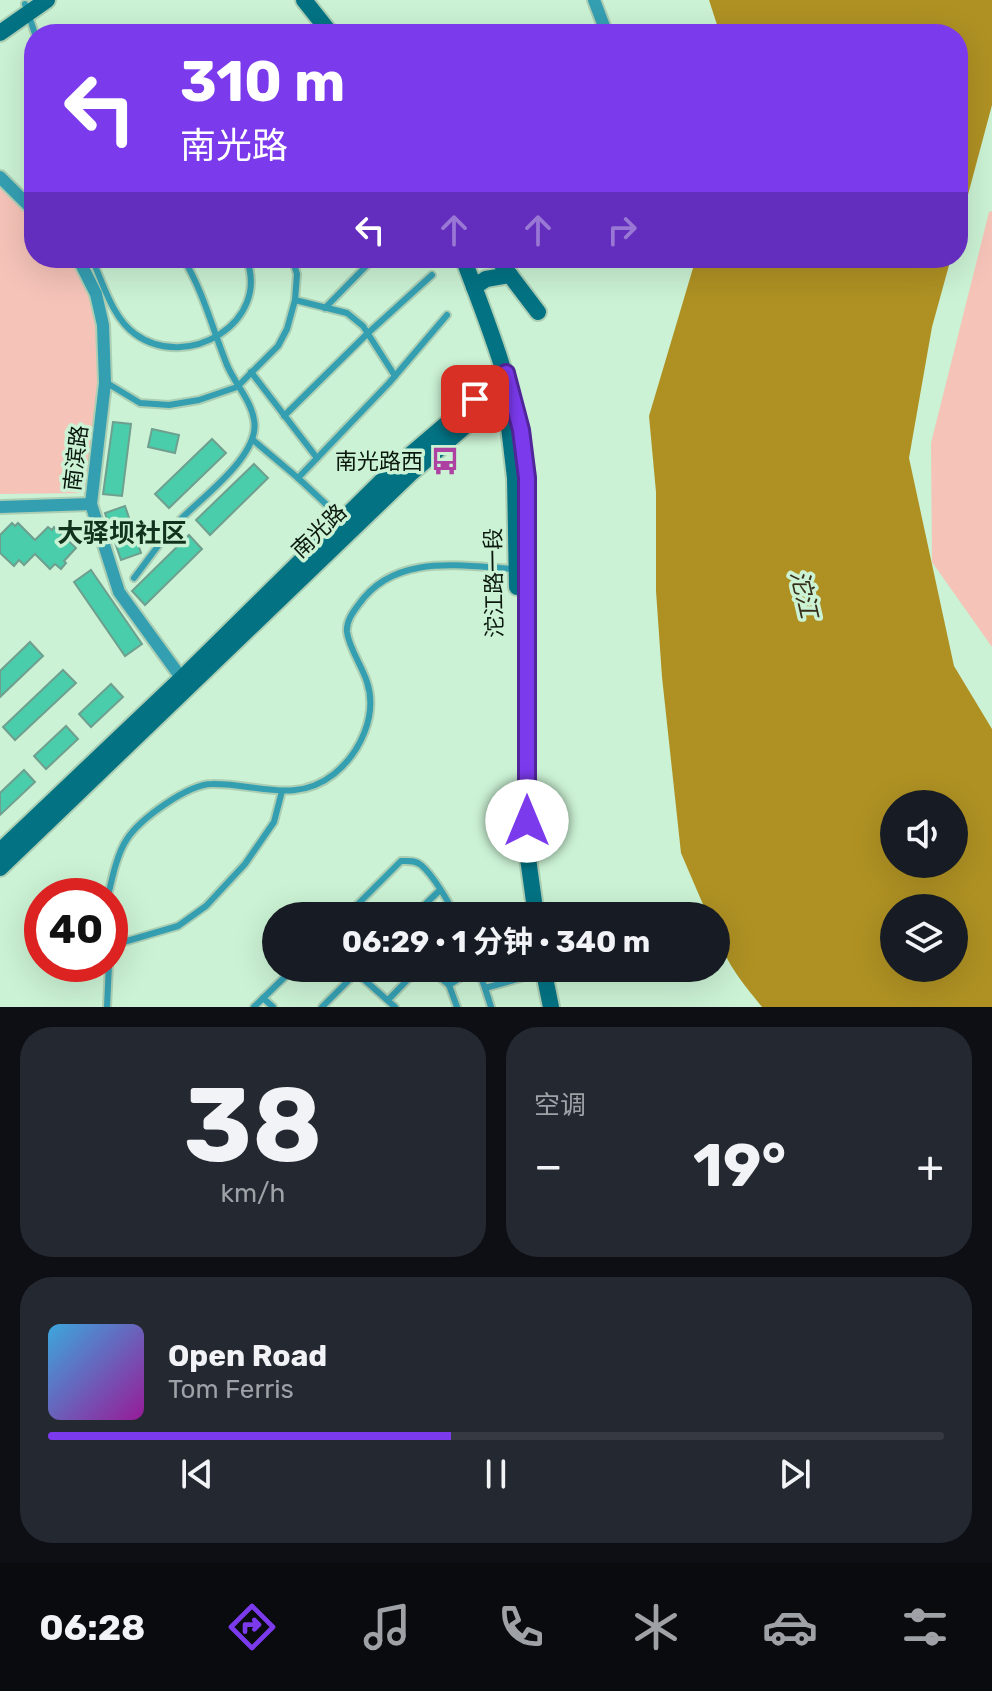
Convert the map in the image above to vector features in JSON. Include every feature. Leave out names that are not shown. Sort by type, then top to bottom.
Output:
[{"type":"street","points":[[0,22],[28,6],[47,0]]},
{"type":"street","points":[[291,0],[310,24]]},
{"type":"street","points":[[304,0],[323,24]]},
{"type":"street","points":[[594,0],[603,24]]},
{"type":"street","points":[[0,33],[28,6]]},
{"type":"street","points":[[0,177],[24,201]]},
{"type":"street","name":"南滨路","points":[[83,268],[96,294],[103,325],[105,383],[91,504],[119,592],[186,683]]},
{"type":"street","name":"沱江路一段","points":[[457,268],[521,430],[527,478],[522,570],[517,854],[524,902]]},
{"type":"street","name":"沱江路一段","points":[[467,268],[501,383]]},
{"type":"street","points":[[505,268],[538,312]]},
{"type":"street","points":[[474,287],[486,279],[510,275]]},
{"type":"street","name":"南光路","points":[[0,868],[397,466],[501,383]]},
{"type":"street","name":"南光路","points":[[0,851],[401,484],[501,383]]},
{"type":"street","points":[[0,507],[24,509],[91,504]]},
{"type":"street","name":"沱江路一段","points":[[522,570],[527,851],[534,902]]},
{"type":"street","points":[[539,982],[540,1007]]},
{"type":"street","points":[[542,982],[551,1007]]},
{"type":"lane","points":[[96,268],[114,308],[132,332],[161,346],[188,346],[218,338],[239,317],[249,301],[250,268]]},
{"type":"lane","points":[[134,578],[178,522],[239,463],[253,440],[255,423],[249,404],[237,387],[200,287],[189,268]]},
{"type":"lane","points":[[105,383],[140,403],[169,405],[199,400],[237,387],[278,346],[287,329],[295,300],[295,268]]},
{"type":"lane","points":[[325,308],[364,268]]},
{"type":"lane","points":[[284,416],[432,275]]},
{"type":"lane","points":[[295,300],[347,313],[363,326],[395,376]]},
{"type":"lane","points":[[298,478],[395,376],[447,315]]},
{"type":"lane","points":[[251,372],[317,458]]},
{"type":"lane","points":[[253,440],[343,520]]},
{"type":"lane","points":[[114,878],[127,839],[154,811],[208,784],[291,792],[312,786],[335,773],[361,742],[370,715],[368,686],[347,631],[349,618],[365,596],[393,573],[429,565],[522,570]]},
{"type":"lane","points":[[128,941],[178,926],[206,906],[245,864],[274,822],[282,791]]},
{"type":"lane","points":[[360,902],[401,861],[420,864],[447,902]]},
{"type":"lane","points":[[428,902],[440,890]]},
{"type":"lane","points":[[107,1007],[108,982]]},
{"type":"lane","points":[[254,1007],[280,982]]},
{"type":"lane","points":[[322,1007],[344,982]]},
{"type":"lane","points":[[370,982],[395,1007]]},
{"type":"lane","points":[[389,999],[405,982]]},
{"type":"lane","points":[[445,982],[457,1007]]},
{"type":"lane","points":[[449,985],[454,982]]},
{"type":"lane","points":[[483,982],[491,1007]]},
{"type":"lane","points":[[485,988],[503,982]]},
{"type":"lane","points":[[263,998],[273,1007]]},
{"type":"shaded area","points":[[0,186],[24,211],[24,268],[77,268],[95,313],[100,373],[87,493],[0,494]]},
{"type":"shaded area","points":[[992,211],[992,647],[932,562],[931,443],[989,212]]},
{"type":"water","points":[[709,0],[992,0],[992,105],[968,195],[968,24],[717,24]]},
{"type":"water","name":"沱江","points":[[693,268],[948,268],[932,327],[909,458],[954,666],[992,729],[992,1007],[762,1007],[730,963],[730,902],[702,902],[681,853],[656,591],[656,492],[649,416]]},
{"type":"building","points":[[113,422],[131,424],[122,496],[103,494]]},
{"type":"building","points":[[152,429],[179,435],[175,453],[148,447]]},
{"type":"building","points":[[212,439],[226,453],[169,508],[155,494]]},
{"type":"building","points":[[254,464],[268,478],[210,535],[196,520]]},
{"type":"building","points":[[125,506],[141,553],[121,560],[105,513]]},
{"type":"building","points":[[12,523],[15,526],[18,523],[35,540],[48,527],[52,530],[54,527],[76,548],[61,569],[55,564],[50,569],[35,554],[24,565],[19,560],[14,566],[0,553],[0,535]]},
{"type":"building","points":[[189,535],[202,549],[145,605],[132,591]]},
{"type":"building","points":[[91,570],[142,644],[125,656],[74,582]]},
{"type":"building","points":[[30,642],[43,656],[0,697],[0,671]]},
{"type":"building","points":[[63,670],[76,683],[15,740],[3,727]]},
{"type":"building","points":[[111,684],[123,697],[91,727],[79,714]]},
{"type":"building","points":[[66,726],[78,739],[46,769],[34,756]]},
{"type":"building","points":[[24,770],[35,782],[0,815],[0,793]]},
{"type":"place","name":"南光路西","points":[[445,461]]},
{"type":"district","name":"大驿坝社区","points":[[122,533]]},
{"type":"route","points":[[475,399],[506,373],[525,459],[527,821]]}]
